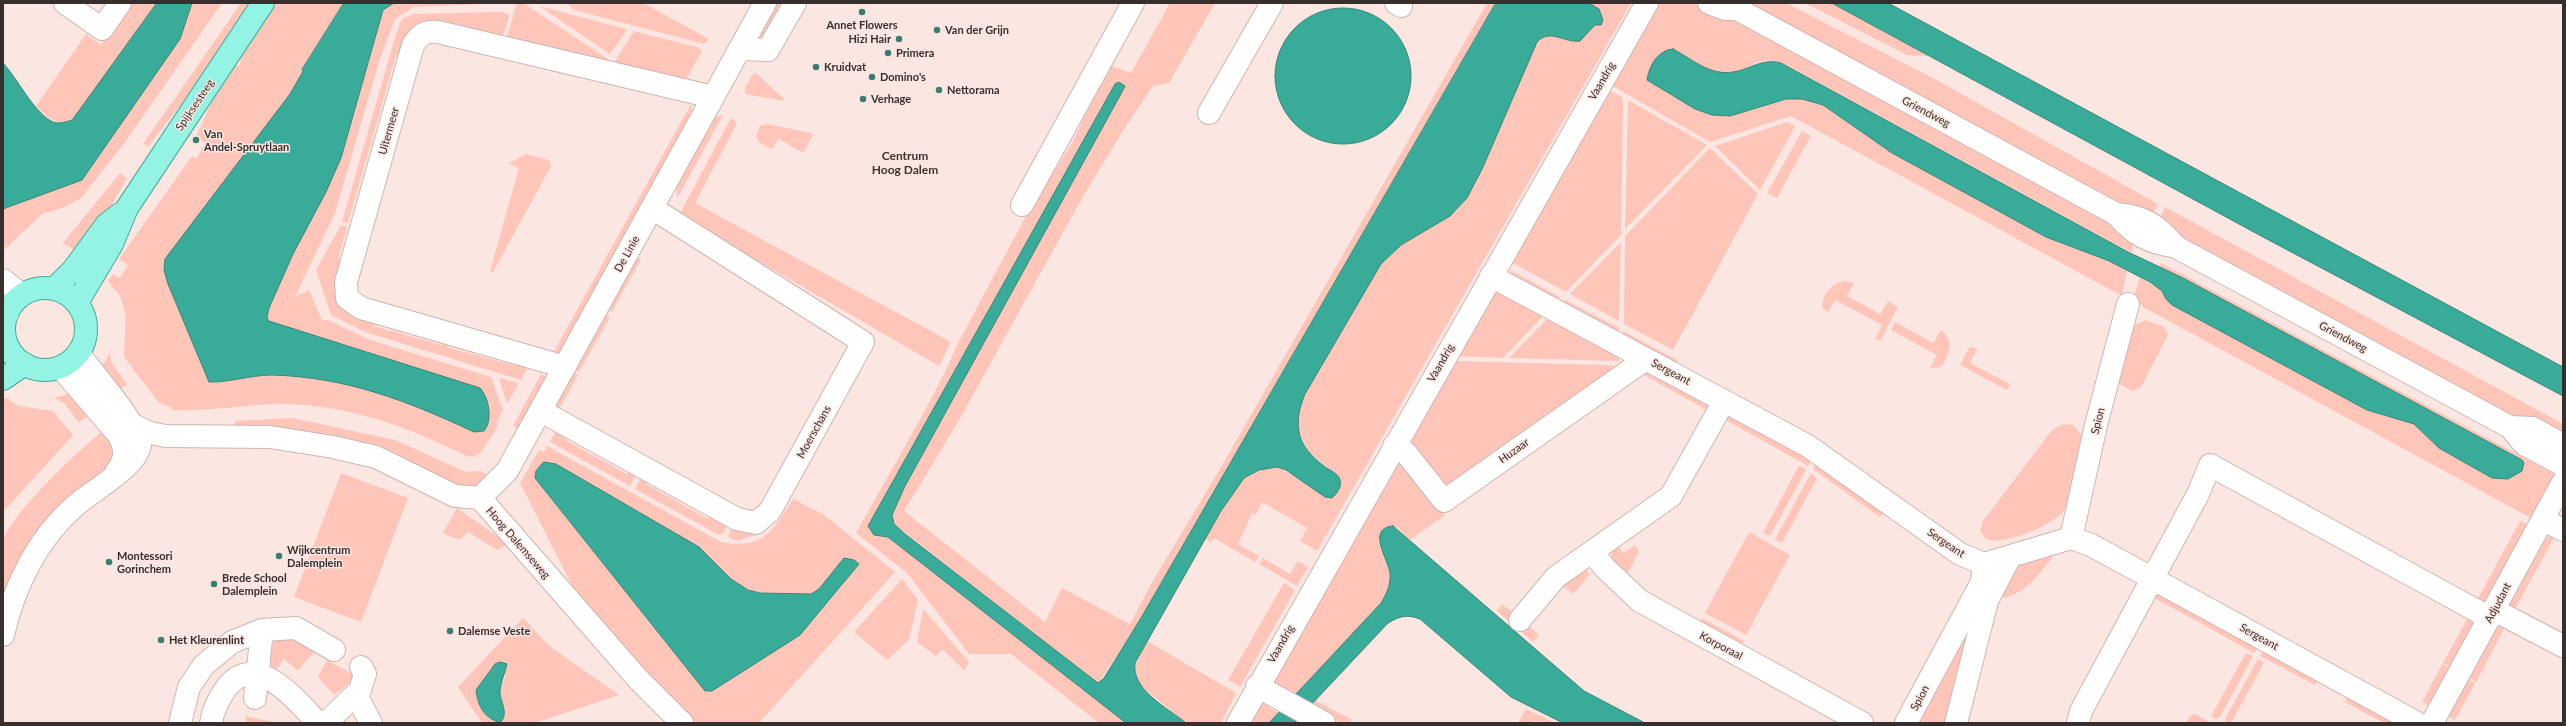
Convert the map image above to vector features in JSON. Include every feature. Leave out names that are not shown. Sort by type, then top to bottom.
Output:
[{"type":"main road","name":"Spijksesteeg","points":[[77,303],[112,244],[127,208],[263,3]]},
{"type":"main road","name":"Spijksesteeg","points":[[54,289],[73,270],[106,224],[127,208]]},
{"type":"main road","points":[[37,288],[54,289],[67,294],[77,303],[83,314],[86,327],[83,345],[78,353],[60,367],[42,369],[25,364],[5,346],[5,313],[22,295],[37,288]]},
{"type":"main road","points":[[3,379],[25,364]]},
{"type":"street","points":[[65,3],[102,29],[120,3]]},
{"type":"street","name":"De Linie","points":[[480,498],[507,471],[765,3]]},
{"type":"street","points":[[740,49],[768,50],[795,3]]},
{"type":"street","points":[[1022,204],[1133,3]]},
{"type":"street","points":[[1209,113],[1272,3]]},
{"type":"street","name":"Vaandrig","points":[[1238,723],[1265,691],[1394,446],[1647,3]]},
{"type":"street","name":"Griendweg","points":[[1709,3],[1725,9],[1735,6],[2116,214],[2136,216],[2162,230],[2176,247],[2510,427],[2524,444],[2563,465]]},
{"type":"street","name":"Uitermeer","points":[[565,367],[361,308],[347,298],[346,282],[413,45],[419,36],[427,31],[438,32],[713,97]]},
{"type":"street","name":"Moerschans","points":[[541,411],[737,519],[756,523],[770,511],[863,342],[652,208]]},
{"type":"street","name":"Sergeant","points":[[1491,276],[1808,446],[1960,554],[1984,564]]},
{"type":"street","points":[[3,280],[22,295]]},
{"type":"street","name":"Spion","points":[[2071,538],[2096,425],[2128,304]]},
{"type":"street","points":[[3,634],[10,605],[37,551],[74,507],[136,458],[130,434],[78,353]]},
{"type":"street","name":"Huzaar","points":[[1394,446],[1406,453],[1444,501],[1646,359]]},
{"type":"street","points":[[60,367],[130,434]]},
{"type":"street","points":[[1520,620],[1556,577],[1671,496],[1724,401]]},
{"type":"street","name":"Griendweg","points":[[2510,427],[2533,428],[2563,445]]},
{"type":"street","name":"Hoog Dalemseweg","points":[[130,434],[186,437],[270,437],[333,447],[376,457],[455,496],[480,498],[637,678],[682,723]]},
{"type":"street","points":[[2078,723],[2081,712],[2198,494],[2210,465],[2492,614],[2563,646]]},
{"type":"street","name":"Adjudant","points":[[2432,723],[2544,520],[2563,482]]},
{"type":"street","points":[[2544,520],[2563,530]]},
{"type":"street","points":[[1984,564],[2071,538]]},
{"type":"street","name":"Sergeant","points":[[2071,538],[2091,545],[2417,723]]},
{"type":"street","name":"Korporaal","points":[[1592,552],[1605,568],[1640,601],[1862,723]]},
{"type":"street","points":[[1956,723],[1987,601],[2010,557]]},
{"type":"street","name":"Spion","points":[[1906,723],[1982,582],[1984,564]]},
{"type":"street","points":[[180,723],[184,698],[189,687],[204,665],[232,642],[262,630],[296,628],[334,650]]},
{"type":"street","points":[[255,698],[262,630]]},
{"type":"street","points":[[326,723],[360,690],[365,674],[361,667]]},
{"type":"street","points":[[211,723],[216,704],[231,683],[244,674],[266,676],[277,684],[318,723]]},
{"type":"street","points":[[1265,691],[1319,720]]},
{"type":"street","points":[[356,695],[371,723]]},
{"type":"shaded area","points":[[129,3],[157,3],[76,117],[70,121],[64,122],[54,121],[49,118],[36,106],[86,34],[101,45]]},
{"type":"shaded area","points":[[192,3],[222,3],[123,145],[81,198],[62,208],[42,214],[3,251],[3,209],[82,180],[180,39]]},
{"type":"shaded area","points":[[241,3],[252,3],[203,77],[148,146],[143,144]]},
{"type":"shaded area","points":[[274,3],[344,3],[302,70],[290,94],[164,270],[209,382],[264,375],[317,377],[378,391],[437,414],[489,422],[488,404],[269,321],[267,318],[268,309],[293,252],[341,158],[383,11],[389,4],[394,3],[505,3],[413,7],[395,19],[379,62],[335,213],[295,297],[309,290],[322,320],[328,320],[370,340],[491,377],[503,410],[496,424],[498,426],[482,451],[473,457],[467,456],[445,445],[399,427],[351,412],[327,408],[277,404],[197,410],[171,410],[171,407],[159,403],[124,357],[126,316],[120,296],[108,281],[113,274],[120,278],[128,265],[119,259],[192,156],[196,159],[206,143],[196,137],[216,91],[234,63],[239,66],[241,61],[237,58]]},
{"type":"shaded area","points":[[517,3],[523,3],[608,59],[609,64],[506,40]]},
{"type":"shaded area","points":[[567,3],[643,3],[709,39],[704,44],[574,10]]},
{"type":"shaded area","points":[[774,3],[784,3],[764,39],[757,35]]},
{"type":"shaded area","points":[[1170,3],[1215,3],[1169,83],[1153,86],[1126,126],[1086,191],[958,422],[904,511],[1045,622],[1062,588],[1130,624],[1151,584],[1220,469],[1487,3],[1496,3],[1136,627],[1098,683],[894,524],[892,515],[905,486],[1125,86],[1120,82],[1115,84],[868,526],[875,535],[888,537],[1126,723],[1099,723],[1011,654],[969,654],[907,573],[856,533],[923,414],[958,343],[1026,216],[1072,143],[1104,76],[1112,66],[1131,73]]},
{"type":"shaded area","points":[[1589,3],[1631,3],[1317,551],[1300,541],[1307,528],[1262,502],[1255,515],[1252,513],[1238,544],[1259,556],[1255,562],[1214,538],[1211,542],[1205,539],[1238,485],[1244,478],[1259,470],[1277,467],[1306,482],[1337,492],[1339,489],[1334,473],[1309,452],[1297,428],[1299,408],[1305,394],[1381,264],[1401,245],[1457,210],[1476,181],[1537,42],[1547,36],[1580,41],[1595,25],[1599,9]]},
{"type":"shaded area","points":[[1658,3],[1697,3],[1730,16],[2115,224],[2133,242],[2132,253],[1785,65],[1769,60],[1754,64],[1736,72],[1719,72],[1703,66],[1673,49],[1712,115],[1730,116],[1786,99],[1802,99],[1823,105],[1892,153],[2046,237],[2121,267],[2127,271],[2122,296],[1791,116],[1710,142],[1611,85]]},
{"type":"shaded area","points":[[1747,3],[1786,3],[1933,78],[2158,204],[2152,215],[2122,206]]},
{"type":"shaded area","points":[[1805,3],[1832,3],[1929,56],[1907,55]]},
{"type":"shaded area","points":[[539,6],[626,29],[627,30],[610,54]]},
{"type":"shaded area","points":[[502,12],[509,14],[509,17],[502,39],[433,23],[402,56],[396,55],[348,223],[342,222],[396,34],[402,19],[413,14]]},
{"type":"shaded area","points":[[634,31],[700,48],[702,51],[685,81],[613,65]]},
{"type":"shaded area","points":[[756,73],[783,98],[784,101],[746,94],[745,88],[752,75]]},
{"type":"shaded area","points":[[1608,89],[1623,98],[1621,235],[1566,292],[1511,262]]},
{"type":"shaded area","points":[[1628,100],[1707,145],[1625,229]]},
{"type":"shaded area","points":[[691,104],[693,116],[560,354],[552,355]]},
{"type":"shaded area","points":[[723,115],[677,198],[676,182],[713,118]]},
{"type":"shaded area","points":[[731,118],[737,123],[695,203],[951,342],[939,366],[679,215]]},
{"type":"shaded area","points":[[1787,122],[1795,126],[1760,190],[1715,146]]},
{"type":"shaded area","points":[[767,124],[814,134],[803,153],[779,139],[772,149],[759,142],[756,136],[760,126]]},
{"type":"shaded area","points":[[1802,131],[1811,136],[1777,198],[1767,193]]},
{"type":"shaded area","points":[[1710,148],[1758,194],[1673,350],[1624,324],[1625,236]]},
{"type":"shaded area","points":[[526,154],[549,160],[551,166],[493,272],[490,271],[519,168],[506,162],[510,163]]},
{"type":"shaded area","points":[[120,173],[127,178],[101,224],[79,253],[63,243]]},
{"type":"shaded area","points":[[2165,207],[2563,424],[2563,439],[2516,419],[2188,241],[2160,219]]},
{"type":"shaded area","points":[[341,225],[347,227],[338,259],[344,261],[338,282],[375,320],[374,326],[442,345],[444,340],[448,341],[447,347],[516,366],[518,361],[529,364],[521,380],[365,332],[331,315],[316,270]]},
{"type":"shaded area","points":[[1621,242],[1619,321],[1570,294]]},
{"type":"shaded area","points":[[635,256],[641,259],[612,312],[605,307]]},
{"type":"shaded area","points":[[2161,263],[2556,475],[2531,518],[2143,307],[2134,296],[2140,277],[2162,291],[2166,299],[2172,305],[2367,410],[2415,424],[2427,435],[2522,460],[2183,278],[2159,267]]},
{"type":"shaded area","points":[[1510,270],[1560,297],[1556,302],[1512,275]]},
{"type":"shaded area","points":[[1845,281],[1854,283],[1847,296],[1880,314],[1888,301],[1898,307],[1880,341],[1875,339],[1882,325],[1835,300],[1828,312],[1823,309],[1823,299],[1828,290],[1836,284]]},
{"type":"shaded area","points":[[1494,286],[1545,314],[1503,358],[1455,356]]},
{"type":"shaded area","points":[[1565,300],[1619,328],[1619,335],[1561,304]]},
{"type":"shaded area","points":[[604,313],[610,317],[579,372],[572,368]]},
{"type":"shaded area","points":[[1549,317],[1619,353],[1619,361],[1509,358]]},
{"type":"shaded area","points":[[2146,320],[2164,327],[2168,335],[2141,387],[2132,391],[2118,383],[2132,326]]},
{"type":"shaded area","points":[[1895,322],[1933,343],[1941,330],[1948,339],[1950,348],[1949,353],[1941,367],[1930,368],[1937,355],[1891,330]]},
{"type":"shaded area","points":[[1623,331],[1677,360],[1674,366],[1623,338]]},
{"type":"shaded area","points":[[1973,347],[1977,349],[1970,363],[2010,384],[2007,390],[1960,365],[1969,348]]},
{"type":"shaded area","points":[[110,353],[111,362],[127,384],[115,394],[102,366]]},
{"type":"shaded area","points":[[1452,361],[1605,365],[1623,367],[1446,487],[1407,442]]},
{"type":"shaded area","points":[[1648,369],[1711,403],[1707,410],[1644,375]]},
{"type":"shaded area","points":[[571,371],[578,375],[558,411],[556,402]]},
{"type":"shaded area","points":[[541,374],[549,379],[521,431],[513,426]]},
{"type":"shaded area","points":[[499,378],[519,383],[507,404]]},
{"type":"shaded area","points":[[74,392],[92,412],[79,423],[65,404],[54,398]]},
{"type":"shaded area","points":[[5,397],[19,406],[53,411],[73,435],[3,512],[3,399]]},
{"type":"shaded area","points":[[1728,412],[1812,459],[1808,466],[1724,419]]},
{"type":"shaded area","points":[[293,418],[395,440],[466,472],[481,471],[489,477],[481,485],[468,488],[234,431],[235,421]]},
{"type":"shaded area","points":[[2064,424],[2073,425],[2083,437],[2074,488],[2070,503],[2065,511],[2045,525],[2019,536],[1995,540],[1986,539],[1980,531],[1983,521],[2052,430]]},
{"type":"shaded area","points":[[557,428],[567,434],[565,440],[627,474],[631,469],[637,473],[630,486],[550,442]]},
{"type":"shaded area","points":[[105,429],[115,447],[109,468],[79,489],[59,510],[3,602],[3,543],[10,526],[49,480]]},
{"type":"shaded area","points":[[547,446],[721,542],[735,544],[747,543],[765,536],[773,529],[793,499],[823,514],[895,572],[759,723],[693,723],[581,603],[520,483],[539,450],[544,452]],"holes":[[[549,462],[699,547],[731,579],[748,590],[760,593],[811,594],[819,589],[847,558],[854,560],[845,582],[811,623],[708,692],[705,691],[535,478]]]},
{"type":"shaded area","points":[[1400,461],[1411,469],[1445,515],[1410,540],[1397,527],[1381,533],[1380,540],[1382,552],[1389,570],[1390,583],[1386,594],[1378,607],[1352,637],[1302,689],[1295,694],[1280,686],[1277,688],[1273,681]]},
{"type":"shaded area","points":[[1817,462],[1885,510],[1880,517],[1813,469]]},
{"type":"shaded area","points":[[1799,465],[1806,470],[1770,536],[1763,533]]},
{"type":"shaded area","points":[[341,473],[408,498],[361,622],[294,597]]},
{"type":"shaded area","points":[[1811,473],[1817,478],[1782,543],[1775,539]]},
{"type":"shaded area","points":[[642,475],[649,479],[646,484],[708,519],[711,514],[728,523],[723,534],[717,534],[635,489]]},
{"type":"shaded area","points":[[457,508],[508,544],[497,550],[468,532],[459,540],[443,533]]},
{"type":"shaded area","points":[[2520,521],[2529,525],[2485,607],[2476,602]]},
{"type":"shaded area","points":[[733,526],[746,532],[759,534],[741,540],[733,540],[728,536]]},
{"type":"shaded area","points":[[1749,532],[1790,555],[1746,635],[1705,613]]},
{"type":"shaded area","points":[[2549,536],[2555,536],[2515,609],[2506,604],[2543,539]]},
{"type":"shaded area","points":[[1618,545],[1623,553],[1635,545],[1639,552],[1625,577],[1611,559],[1612,552]]},
{"type":"shaded area","points":[[2052,554],[2052,558],[2030,584],[2017,593],[2001,598],[2010,578],[2019,567],[2031,560]]},
{"type":"shaded area","points":[[1263,558],[1290,574],[1298,561],[1308,567],[1297,586],[1259,564]]},
{"type":"shaded area","points":[[1586,569],[1590,574],[1573,594],[1563,586]]},
{"type":"shaded area","points":[[902,579],[918,600],[909,640],[887,660],[854,632]]},
{"type":"shaded area","points":[[1284,583],[1295,590],[1240,687],[1228,680]]},
{"type":"shaded area","points":[[2156,589],[2203,615],[2199,622],[2152,597]]},
{"type":"shaded area","points":[[1502,604],[1539,635],[1533,642],[1497,611]]},
{"type":"shaded area","points":[[923,609],[969,662],[964,670],[943,650],[936,656],[917,642]]},
{"type":"shaded area","points":[[2204,615],[2259,645],[2254,653],[2200,623]]},
{"type":"shaded area","points":[[2468,617],[2478,621],[2452,668],[2443,663]]},
{"type":"shaded area","points":[[523,618],[548,645],[619,695],[535,723],[501,723],[504,711],[501,690],[505,676],[495,664],[483,679],[488,718],[500,723],[482,723],[458,687]]},
{"type":"shaded area","points":[[1702,618],[1744,641],[1740,647],[1698,625]]},
{"type":"shaded area","points":[[1972,620],[1949,723],[1913,723]]},
{"type":"shaded area","points":[[2497,620],[2506,625],[2476,682],[2466,676]]},
{"type":"shaded area","points":[[275,636],[318,647],[298,671],[284,659],[276,670],[268,663]]},
{"type":"shaded area","points":[[1147,641],[1236,693],[1221,723],[1186,723],[1142,687],[1136,679],[1134,668]]},
{"type":"shaded area","points":[[2264,648],[2319,678],[2315,685],[2260,656]]},
{"type":"shaded area","points":[[2246,653],[2253,656],[2220,717],[2216,719],[2211,716]]},
{"type":"shaded area","points":[[2258,659],[2264,663],[2231,723],[2226,723],[2225,719]]},
{"type":"shaded area","points":[[327,660],[358,677],[334,695],[318,677]]},
{"type":"shaded area","points":[[2442,664],[2451,669],[2431,707],[2422,702]]},
{"type":"shaded area","points":[[2466,678],[2475,683],[2455,720],[2446,714]]},
{"type":"shaded area","points":[[2349,694],[2402,723],[2384,723],[2345,702]]},
{"type":"shaded area","points":[[1315,700],[1352,720],[1350,723],[1340,723],[1317,709],[1318,706],[1312,703]]},
{"type":"shaded area","points":[[1262,702],[1270,704],[1268,707],[1279,713],[1269,723],[1247,723]]},
{"type":"shaded area","points":[[1526,709],[1555,723],[1533,721],[1532,723],[1518,723]]},
{"type":"shaded area","points":[[2195,714],[2211,723],[2186,723],[2190,716]]},
{"type":"shaded area","points":[[245,716],[274,722],[274,723],[247,723]]},
{"type":"water","points":[[157,3],[192,3],[180,39],[82,180],[3,209],[3,63],[44,116],[56,123],[72,120]]},
{"type":"water","points":[[344,3],[394,3],[383,10],[341,158],[326,192],[293,254],[269,308],[267,318],[269,321],[480,388],[486,397],[489,409],[487,426],[484,431],[474,432],[401,401],[326,380],[272,375],[209,382],[168,284],[164,270],[165,259],[290,94],[303,71],[302,70]]},
{"type":"water","points":[[1496,3],[1589,3],[1599,9],[1603,20],[1601,25],[1595,25],[1580,41],[1547,36],[1537,42],[1483,167],[1467,198],[1450,216],[1401,245],[1381,264],[1305,394],[1299,416],[1298,425],[1300,434],[1308,451],[1339,478],[1340,486],[1337,493],[1332,498],[1325,497],[1286,470],[1277,467],[1259,470],[1244,478],[1221,511],[1135,663],[1135,673],[1145,690],[1152,698],[1186,723],[1126,723],[888,537],[874,535],[868,526],[1115,84],[1119,82],[1125,86],[1122,92],[905,486],[892,515],[894,524],[905,534],[1098,683],[1104,678],[1141,618]]},
{"type":"water","points":[[1832,3],[1888,3],[2563,367],[2563,396],[2263,237]]},
{"type":"water","points":[[1343,8],[1363,11],[1375,16],[1391,28],[1403,44],[1408,56],[1411,76],[1408,96],[1403,108],[1391,124],[1375,136],[1363,141],[1343,144],[1323,141],[1311,136],[1295,124],[1283,108],[1278,96],[1275,76],[1278,56],[1283,44],[1295,28],[1311,16],[1323,11]]},
{"type":"water","points":[[1673,49],[1702,66],[1717,72],[1725,73],[1739,71],[1768,62],[1781,63],[2128,252],[2183,278],[2522,460],[2524,463],[2522,471],[2508,479],[2492,478],[2439,448],[2414,424],[2367,410],[2172,305],[2166,299],[2162,291],[2150,282],[2109,261],[2046,237],[1892,153],[1823,105],[1802,99],[1786,99],[1730,116],[1712,115],[1695,109],[1647,80],[1652,64],[1655,60],[1663,52]]},
{"type":"water","points":[[544,462],[556,464],[699,547],[731,579],[748,590],[760,593],[811,594],[819,589],[844,558],[854,560],[859,564],[800,635],[712,691],[705,691],[535,478],[536,471]]},
{"type":"water","points":[[1393,526],[1584,691],[1645,723],[1563,723],[1511,697],[1420,619],[1407,616],[1400,617],[1388,623],[1294,723],[1269,723],[1381,603],[1388,588],[1390,573],[1383,553],[1380,538],[1381,532],[1385,528]]},
{"type":"water","points":[[501,662],[507,664],[500,690],[504,708],[504,716],[500,723],[494,721],[483,711],[478,701],[476,690],[495,664]]},
{"type":"place","name":"Annet Flowers","points":[[862,12]]},
{"type":"place","name":"Van der Grijn","points":[[937,30]]},
{"type":"place","name":"Hizi Hair","points":[[899,39]]},
{"type":"place","name":"Primera","points":[[888,53]]},
{"type":"place","name":"Kruidvat","points":[[816,67]]},
{"type":"place","name":"Domino's","points":[[872,77]]},
{"type":"place","name":"Nettorama","points":[[939,90]]},
{"type":"place","name":"Verhage","points":[[863,99]]},
{"type":"place","name":"Van Andel-Spruytlaan","points":[[196,140]]},
{"type":"place","name":"Wijkcentrum Dalemplein","points":[[279,556]]},
{"type":"place","name":"Montessori Gorinchem","points":[[109,562]]},
{"type":"place","name":"Brede School Dalemplein","points":[[214,584]]},
{"type":"place","name":"Dalemse Veste","points":[[450,631]]},
{"type":"place","name":"Het Kleurenlint","points":[[161,640]]},
{"type":"district","name":"Centrum Hoog Dalem","points":[[905,163]]}]
